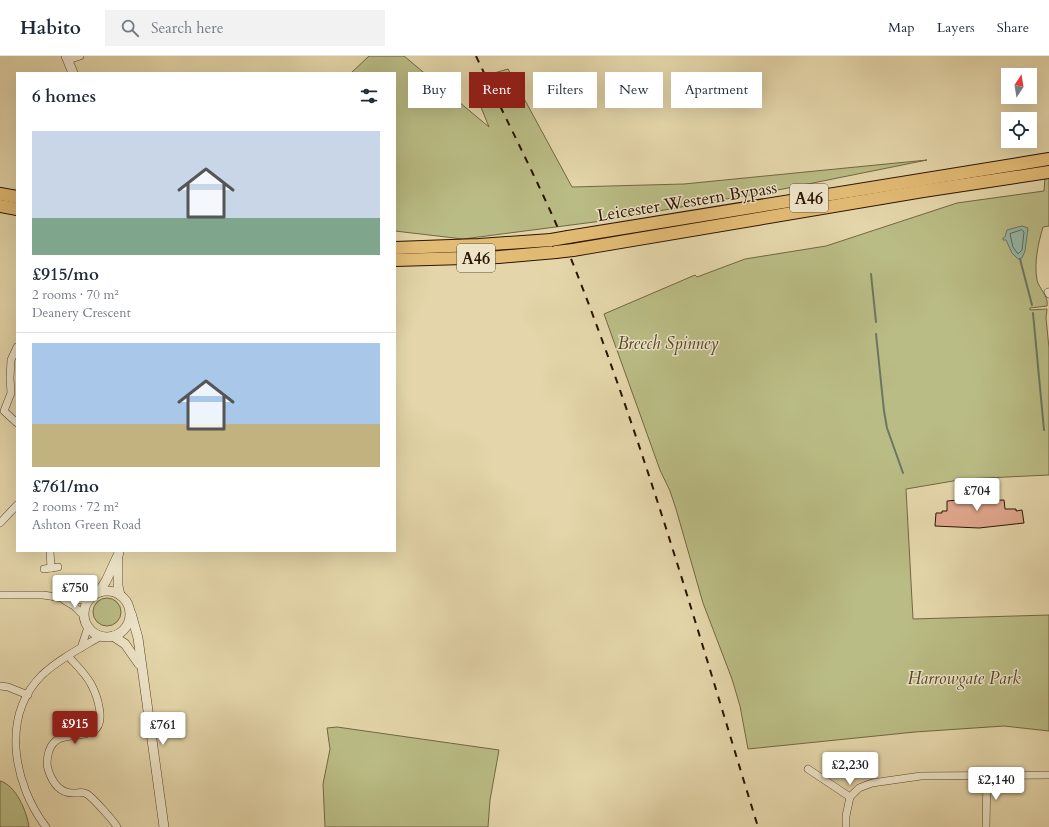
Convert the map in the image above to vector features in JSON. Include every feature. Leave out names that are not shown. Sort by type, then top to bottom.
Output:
[{"type":"highway","name":"Leicester Western Bypass","points":[[396,248],[479,245],[551,240],[1049,159]]},
{"type":"highway","name":"Leicester Western Bypass","points":[[396,260],[499,257],[573,250],[923,191],[1049,172]]},
{"type":"highway","points":[[0,194],[16,197]]},
{"type":"highway","points":[[0,206],[16,209]]},
{"type":"street","points":[[70,64],[80,56]]},
{"type":"street","points":[[16,350],[10,365],[11,392],[2,412],[16,422]]},
{"type":"street","points":[[0,523],[16,506]]},
{"type":"street","points":[[50,552],[51,568]]},
{"type":"street","points":[[119,552],[106,581],[99,592],[90,599],[84,610],[84,616],[88,627],[93,632],[100,636],[113,636],[124,630],[128,625],[131,613]]},
{"type":"street","points":[[119,552],[118,577],[120,595]]},
{"type":"street","points":[[99,592],[112,591],[120,595],[128,602],[138,638],[164,827]]},
{"type":"street","points":[[0,596],[43,595],[77,600],[90,599]]},
{"type":"street","points":[[60,597],[74,606],[84,616]]},
{"type":"street","points":[[81,648],[88,627]]},
{"type":"street","points":[[46,827],[22,785],[16,755],[17,725],[21,710],[28,695],[41,676],[68,656],[100,636]]},
{"type":"street","points":[[113,636],[125,644],[141,667]]},
{"type":"street","points":[[68,656],[84,674],[91,685],[97,698],[102,728],[92,732],[61,737],[54,742],[47,758],[51,778],[57,787],[65,792],[83,792],[89,795],[114,821],[117,827]]},
{"type":"street","points":[[0,686],[8,687],[28,695]]},
{"type":"street","points":[[806,768],[850,797]]},
{"type":"street","points":[[986,827],[987,774]]},
{"type":"street","points":[[846,827],[846,816],[850,797],[859,788],[872,782],[921,776],[987,774],[1049,775]]},
{"type":"street","points":[[83,792],[84,783]]},
{"type":"green space","points":[[369,56],[404,56],[423,72],[408,72],[408,108],[461,108],[461,104],[489,127],[481,108],[525,108],[525,100],[572,187],[684,184],[927,160],[783,189],[602,221],[463,239],[396,231],[396,72],[352,72]]},
{"type":"green space","points":[[508,69],[510,72],[498,72]]},
{"type":"green space","points":[[1049,177],[1049,226],[1043,227],[1036,260],[1037,280],[1047,299],[1047,306],[1030,308],[1030,310],[1047,309],[1046,318],[1049,348],[1049,475],[965,479],[906,489],[913,619],[1049,615],[1049,731],[1004,726],[915,732],[748,749],[740,706],[732,679],[703,603],[676,509],[670,491],[660,470],[604,314],[695,275],[697,277],[745,259],[826,246],[957,203],[1044,191],[1045,178]]},
{"type":"green space","points":[[107,598],[117,602],[121,612],[117,622],[107,626],[97,622],[93,612],[97,602]]},
{"type":"green space","points":[[337,727],[499,750],[490,800],[488,827],[325,827],[323,784],[330,749],[327,728]]},
{"type":"green space","points":[[0,781],[16,793],[26,814],[29,827],[0,827]]},
{"type":"water","points":[[1022,226],[1028,228],[1025,251],[1022,258],[1018,259],[1012,253],[1006,240],[1003,240],[1003,238],[1005,237],[1007,230]]},
{"type":"building","points":[[978,487],[979,501],[1004,500],[1005,509],[1016,509],[1016,511],[1022,510],[1024,523],[979,528],[935,526],[936,513],[947,511],[947,501],[958,500],[958,488]]},
{"type":"waterway","points":[[1020,259],[1032,305]]},
{"type":"waterway","points":[[871,274],[876,322]]},
{"type":"waterway","points":[[1033,313],[1044,430]]},
{"type":"waterway","points":[[876,334],[887,428],[903,473]]},
{"type":"railway","points":[[476,56],[563,239],[600,335],[649,474],[758,827]]},
{"type":"park label","name":"Breech Spinney","points":[[668,343]]},
{"type":"park label","name":"Harrowgate Park","points":[[964,678]]}]
